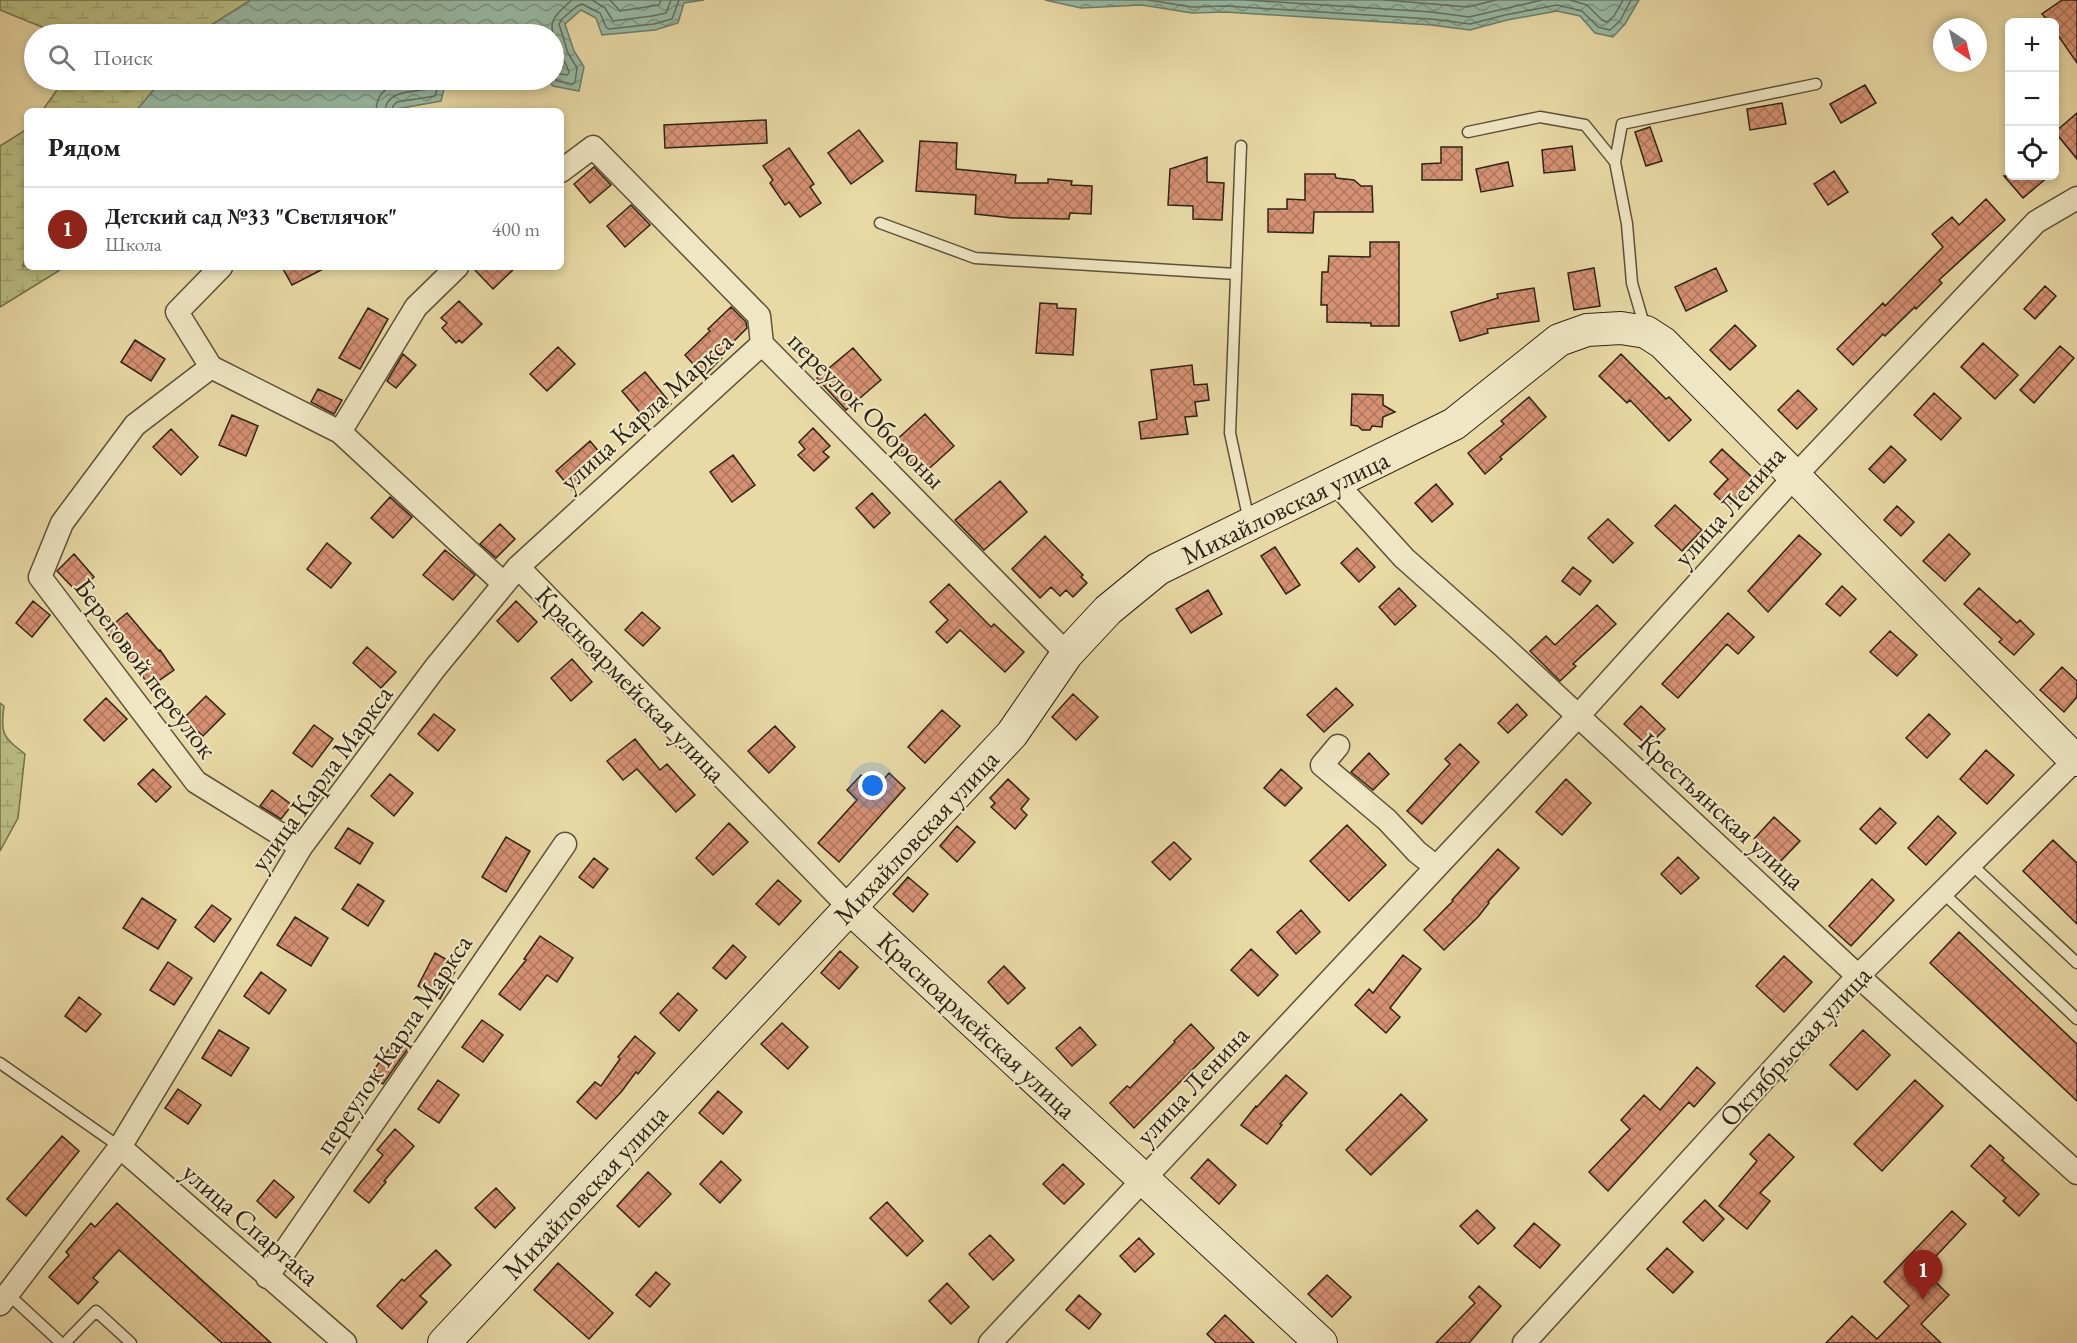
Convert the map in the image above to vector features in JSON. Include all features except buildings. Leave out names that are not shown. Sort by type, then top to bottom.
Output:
[{"type":"street","name":"переулок Обороны","points":[[564,169],[593,147],[759,316],[762,344],[1067,654]]},
{"type":"street","name":"улица Ленина","points":[[990,1343],[1578,716],[1796,475],[2036,222],[2077,198]]},
{"type":"street","points":[[212,367],[177,312],[218,270]]},
{"type":"street","points":[[340,432],[416,307],[454,270]]},
{"type":"street","name":"Михайловская улица","points":[[444,1343],[1012,734],[1067,654],[1108,610],[1158,569],[1454,424],[1559,340],[1587,330],[1620,327],[1646,332]]},
{"type":"street","points":[[1646,332],[1663,343],[1796,475],[2076,760]]},
{"type":"street","name":"улица Карла Маркса","points":[[4,1299],[120,1147],[300,847],[435,668],[511,575],[762,344]]},
{"type":"street","name":"Красноармейская улица","points":[[212,367],[340,432],[511,575],[850,908],[1321,1343]]},
{"type":"street","name":"Береговой переулок","points":[[212,367],[135,425],[62,523],[40,577],[196,782],[300,847]]},
{"type":"street","name":"Крестьянская улица","points":[[1335,482],[1404,558],[1858,976],[2077,1173]]},
{"type":"street","points":[[1338,746],[1322,765],[1436,867]]},
{"type":"street","name":"Октябрьская улица","points":[[1524,1343],[1858,976],[2076,760]]},
{"type":"street","name":"переулок Карла Маркса","points":[[267,1276],[565,844]]},
{"type":"street","name":"улица Спартака","points":[[120,1147],[345,1343]]},
{"type":"lane","points":[[1646,332],[1632,283],[1627,224],[1615,162],[1622,124],[1816,84]]},
{"type":"lane","points":[[1468,132],[1540,117],[1585,125],[1615,162]]},
{"type":"lane","points":[[1241,146],[1230,433],[1250,524]]},
{"type":"lane","points":[[880,223],[975,258],[1236,274]]},
{"type":"lane","points":[[1971,864],[2077,963]]},
{"type":"lane","points":[[1942,892],[2077,1019]]},
{"type":"lane","points":[[0,1063],[120,1147]]},
{"type":"lane","points":[[4,1299],[63,1343],[96,1311],[131,1343]]},
{"type":"green space","points":[[0,0],[251,0],[213,24],[34,24],[0,10]]},
{"type":"green space","points":[[57,90],[154,90],[139,108],[44,108]]},
{"type":"green space","points":[[24,131],[24,270],[60,270],[0,307],[0,146]]},
{"type":"green space","points":[[0,703],[4,706],[2,723],[5,734],[25,754],[18,818],[0,851]]},
{"type":"water","points":[[251,0],[704,0],[684,3],[678,23],[655,30],[602,35],[596,18],[581,10],[565,24],[574,51],[584,67],[579,91],[564,88],[564,24],[213,24]]},
{"type":"water","points":[[1045,0],[1639,0],[1625,24],[1613,37],[1595,33],[1580,16],[1557,11],[1507,20],[1470,30],[1431,25],[1225,12],[1192,13],[1142,5],[1081,8]]},
{"type":"water","points":[[154,90],[444,90],[441,101],[402,108],[139,108]]},
{"type":"place","name":"Детский сад №33 \"Светлячок\"","points":[[1923,1300]]}]
